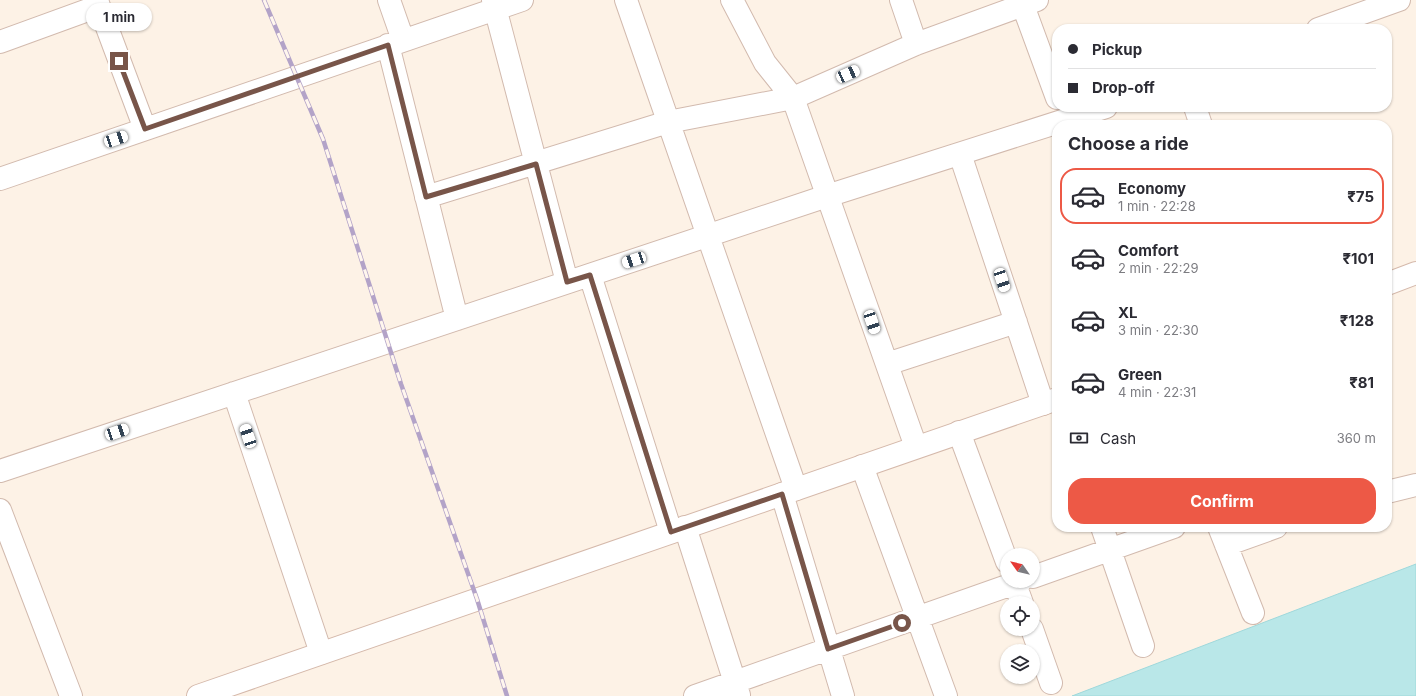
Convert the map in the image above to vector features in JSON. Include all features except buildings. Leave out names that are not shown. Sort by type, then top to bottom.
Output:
[{"type":"street","points":[[389,0],[395,43],[426,197],[457,319]]},
{"type":"street","points":[[0,179],[395,43],[494,4],[522,0]]},
{"type":"street","points":[[626,0],[708,235],[789,491],[828,649],[843,696]]},
{"type":"street","points":[[732,0],[765,63],[793,98],[916,447]]},
{"type":"street","points":[[900,0],[916,44]]},
{"type":"street","points":[[1332,24],[1399,0]]},
{"type":"street","points":[[426,197],[668,122],[793,98],[916,44],[1027,1],[1052,82]]},
{"type":"street","points":[[0,42],[98,3],[145,129]]},
{"type":"street","points":[[494,4],[567,282]]},
{"type":"street","points":[[1064,117],[1085,112]]},
{"type":"street","points":[[0,471],[708,235],[960,154],[1052,121]]},
{"type":"street","points":[[198,696],[1050,401],[1016,322],[960,154]]},
{"type":"street","points":[[1392,282],[1416,273]]},
{"type":"street","points":[[590,275],[678,529],[737,689]]},
{"type":"street","points":[[887,364],[1016,322]]},
{"type":"street","points":[[234,393],[321,653]]},
{"type":"street","points":[[959,432],[1002,548]]},
{"type":"street","points":[[862,466],[946,696]]},
{"type":"street","points":[[1392,491],[1416,485]]},
{"type":"street","points":[[0,510],[71,696]]},
{"type":"street","points":[[1104,532],[1143,646]]},
{"type":"street","points":[[1040,573],[1159,532]]},
{"type":"street","points":[[1246,532],[1222,536],[1253,614]]},
{"type":"street","points":[[695,696],[737,689],[828,649],[1000,588]]},
{"type":"street","points":[[1034,636],[1051,683]]},
{"type":"water","points":[[1416,564],[1416,696],[1072,696]]},
{"type":"railway","points":[[264,0],[323,139],[401,384],[477,599],[507,696]]},
{"type":"route","points":[[119,61],[145,129],[388,45],[426,197],[536,164],[567,282],[590,275],[671,532],[782,494],[828,649],[902,623]]}]
